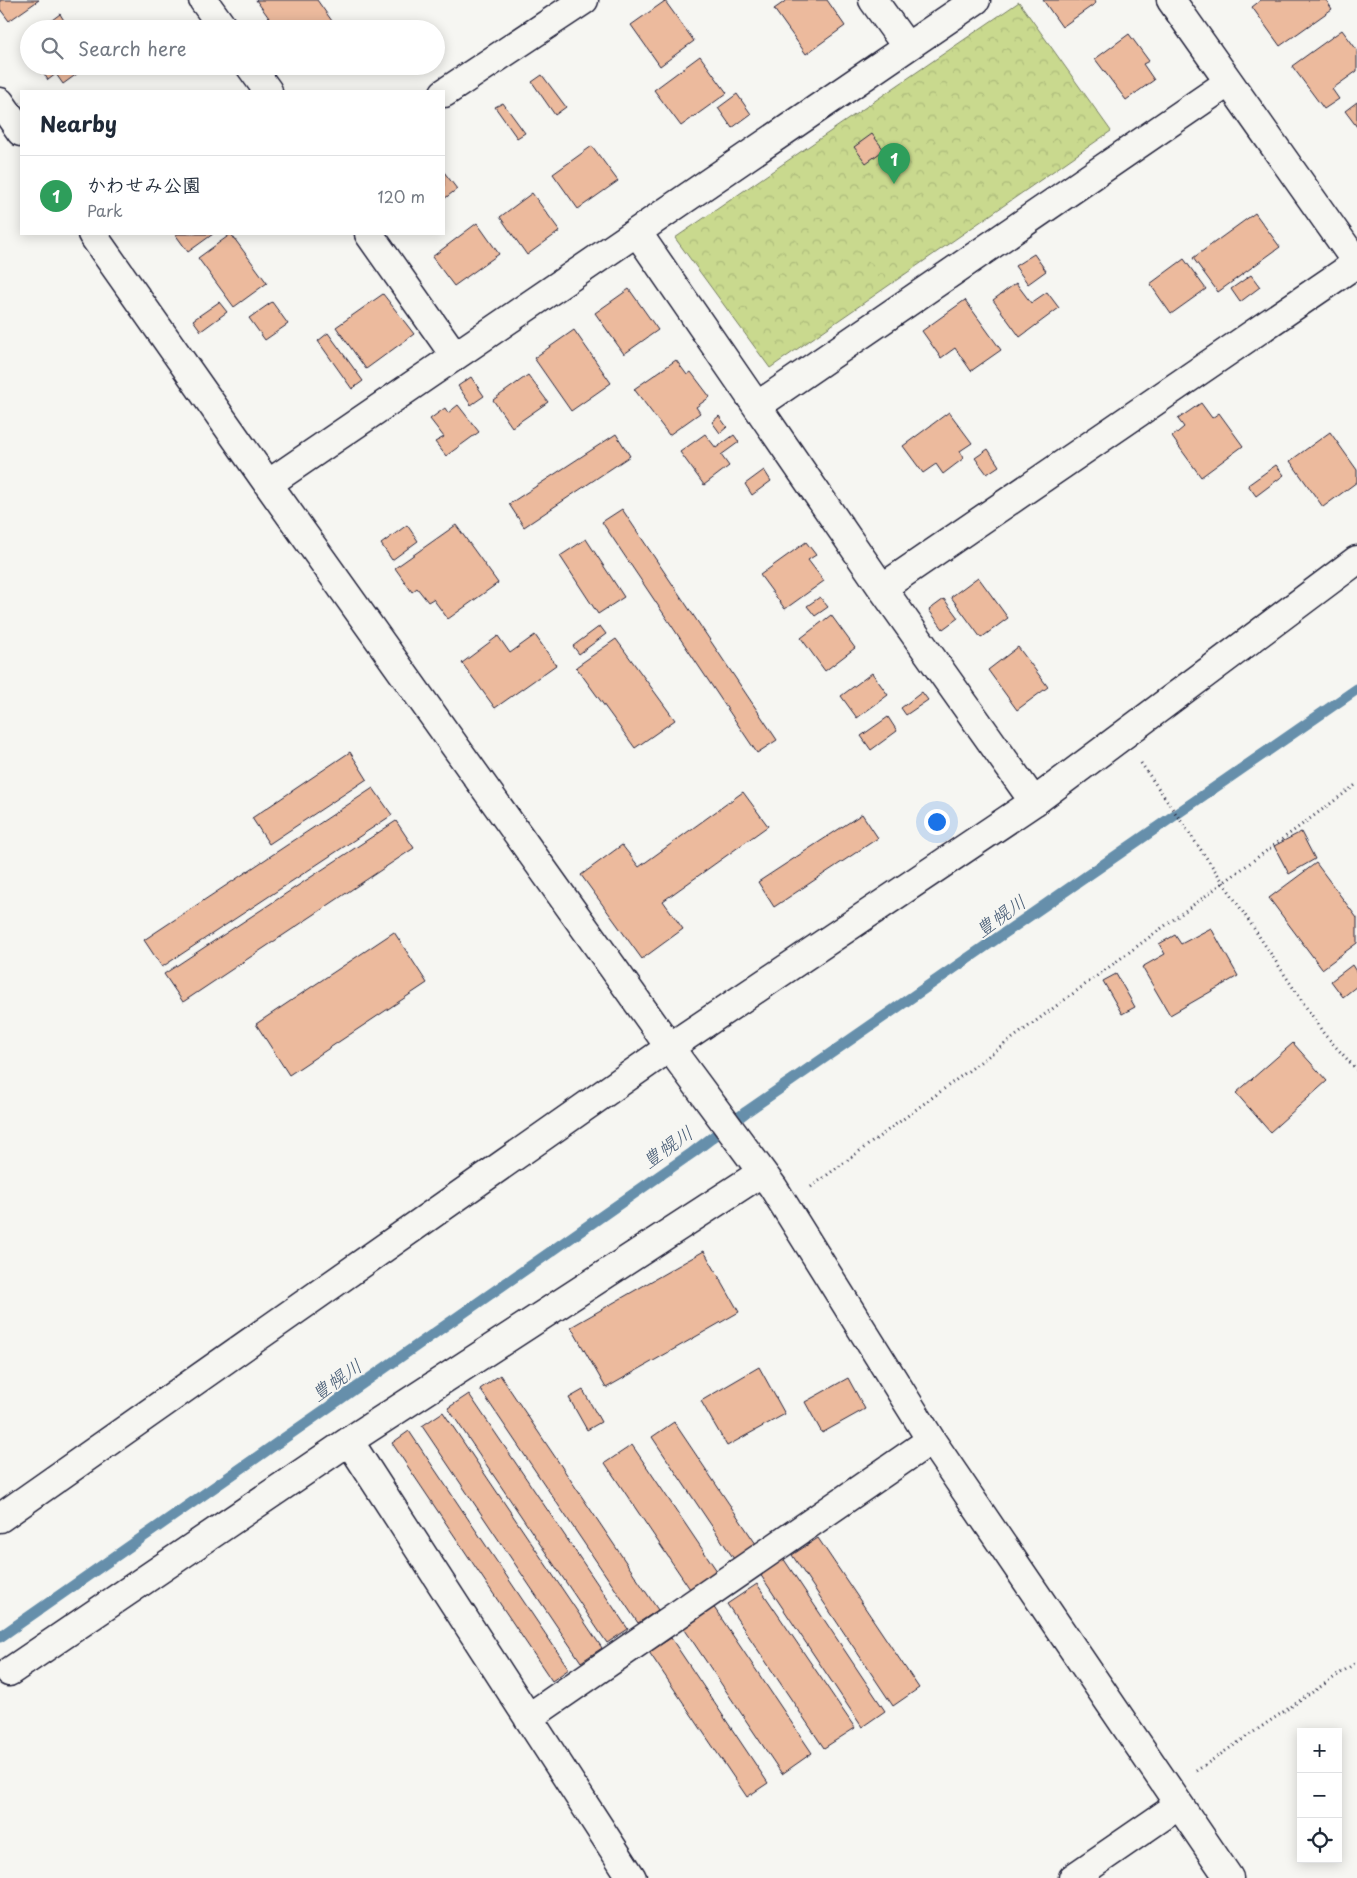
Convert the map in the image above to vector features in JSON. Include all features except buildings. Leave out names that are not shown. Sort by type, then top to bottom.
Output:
[{"type":"street","points":[[204,0],[218,20]]},
{"type":"street","points":[[445,92],[584,0]]},
{"type":"street","points":[[873,0],[907,47]]},
{"type":"street","points":[[268,484],[976,0]]},
{"type":"street","points":[[882,588],[1357,263],[1171,0]]},
{"type":"street","points":[[256,75],[267,90]]},
{"type":"street","points":[[757,406],[1229,82]]},
{"type":"street","points":[[0,102],[20,131]]},
{"type":"street","points":[[637,232],[882,588],[1034,802]]},
{"type":"street","points":[[93,235],[268,484],[767,1180],[931,1440],[1229,1878]]},
{"type":"street","points":[[370,235],[455,356]]},
{"type":"street","points":[[0,1518],[676,1055],[1034,802],[1357,560]]},
{"type":"street","points":[[9,1672],[349,1441],[767,1180]]},
{"type":"street","points":[[528,1718],[931,1440]]},
{"type":"street","points":[[349,1441],[632,1878]]},
{"type":"street","points":[[1073,1878],[1174,1797]]},
{"type":"path","points":[[1141,762],[1324,1034],[1357,1070]]},
{"type":"path","points":[[767,1180],[810,1187],[1357,784]]},
{"type":"path","points":[[1174,1797],[1357,1662]]},
{"type":"green space","points":[[1019,2],[1111,131],[770,368],[675,238]]},
{"type":"waterway","name":"豊幌川","points":[[0,1637],[692,1153],[746,1112],[1357,689]]},
{"type":"place","name":"かわせみ公園","points":[[894,184]]}]
